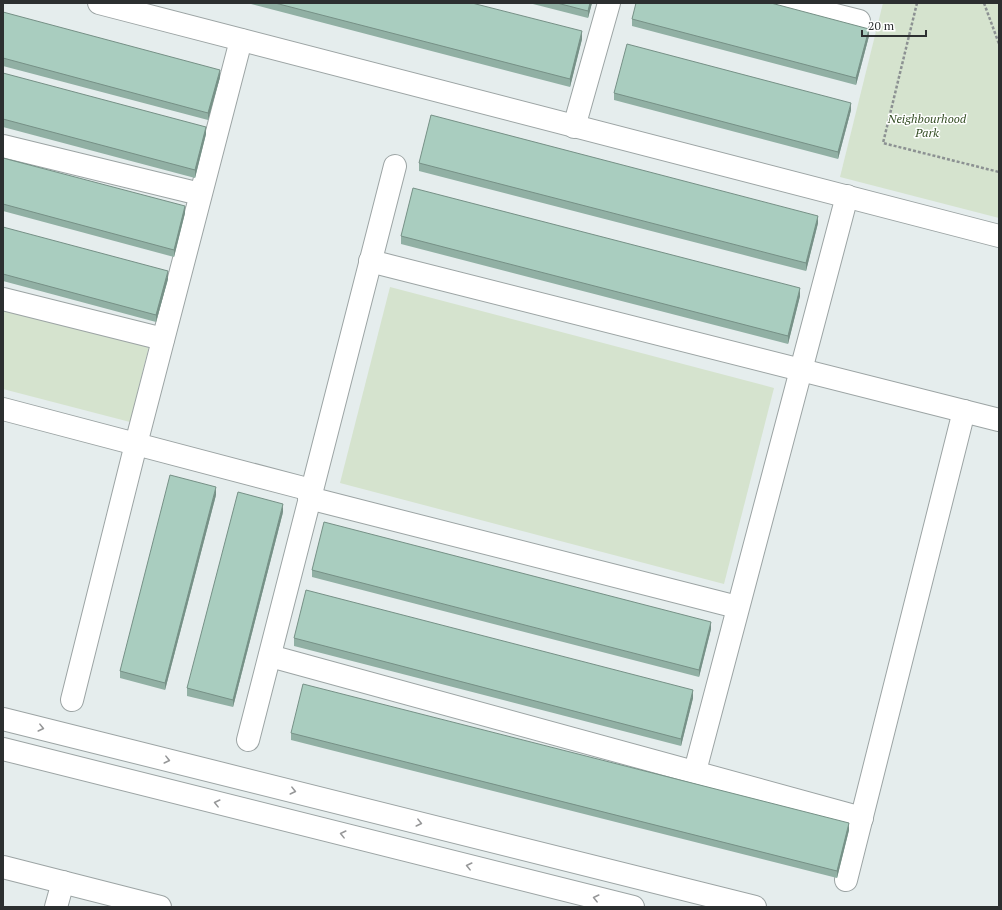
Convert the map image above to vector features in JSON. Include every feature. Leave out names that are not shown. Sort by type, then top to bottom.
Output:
[{"type":"street","points":[[99,3],[999,236]]},
{"type":"street","points":[[574,127],[609,3]]},
{"type":"street","points":[[789,3],[859,21]]},
{"type":"street","points":[[72,700],[200,194],[241,40]]},
{"type":"street","points":[[3,146],[200,194]]},
{"type":"street","points":[[248,740],[395,166]]},
{"type":"street","points":[[695,771],[737,607],[847,196]]},
{"type":"street","points":[[370,261],[999,420]]},
{"type":"street","points":[[3,299],[163,339]]},
{"type":"street","points":[[3,409],[136,444],[310,494],[737,607]]},
{"type":"street","points":[[846,880],[964,411]]},
{"type":"street","points":[[270,656],[695,771],[862,818]]},
{"type":"street","points":[[3,719],[755,907]]},
{"type":"street","points":[[3,749],[633,907]]},
{"type":"street","points":[[3,867],[160,907]]},
{"type":"street","points":[[56,907],[63,882]]},
{"type":"path","points":[[917,3],[883,143],[999,172]]},
{"type":"path","points":[[984,3],[999,44]]},
{"type":"green space","name":"Neighbourhood Park","points":[[883,3],[999,3],[999,218],[840,177]]},
{"type":"green space","points":[[390,287],[774,388],[724,584],[340,483]]},
{"type":"green space","points":[[3,308],[149,346],[130,422],[3,389]]},
{"type":"building","points":[[275,3],[472,3],[582,31],[570,79]]},
{"type":"building","points":[[557,3],[590,3],[588,11]]},
{"type":"building","points":[[636,3],[771,3],[869,29],[856,78],[632,19]]},
{"type":"building","points":[[3,12],[220,70],[208,113],[3,58]]},
{"type":"building","points":[[627,44],[851,103],[838,152],[614,93]]},
{"type":"building","points":[[3,73],[206,127],[195,170],[3,119]]},
{"type":"building","points":[[431,115],[818,216],[806,263],[419,163]]},
{"type":"building","points":[[3,158],[185,206],[174,250],[3,204]]},
{"type":"building","points":[[413,188],[800,288],[788,336],[401,236]]},
{"type":"building","points":[[3,227],[168,271],[156,315],[3,274]]},
{"type":"building","points":[[170,475],[216,487],[165,683],[120,671]]},
{"type":"building","points":[[238,492],[283,504],[233,700],[187,688]]},
{"type":"building","points":[[324,522],[711,622],[699,670],[312,570]]},
{"type":"building","points":[[306,590],[693,690],[681,739],[294,638]]},
{"type":"building","points":[[303,684],[849,823],[837,871],[291,733]]}]
